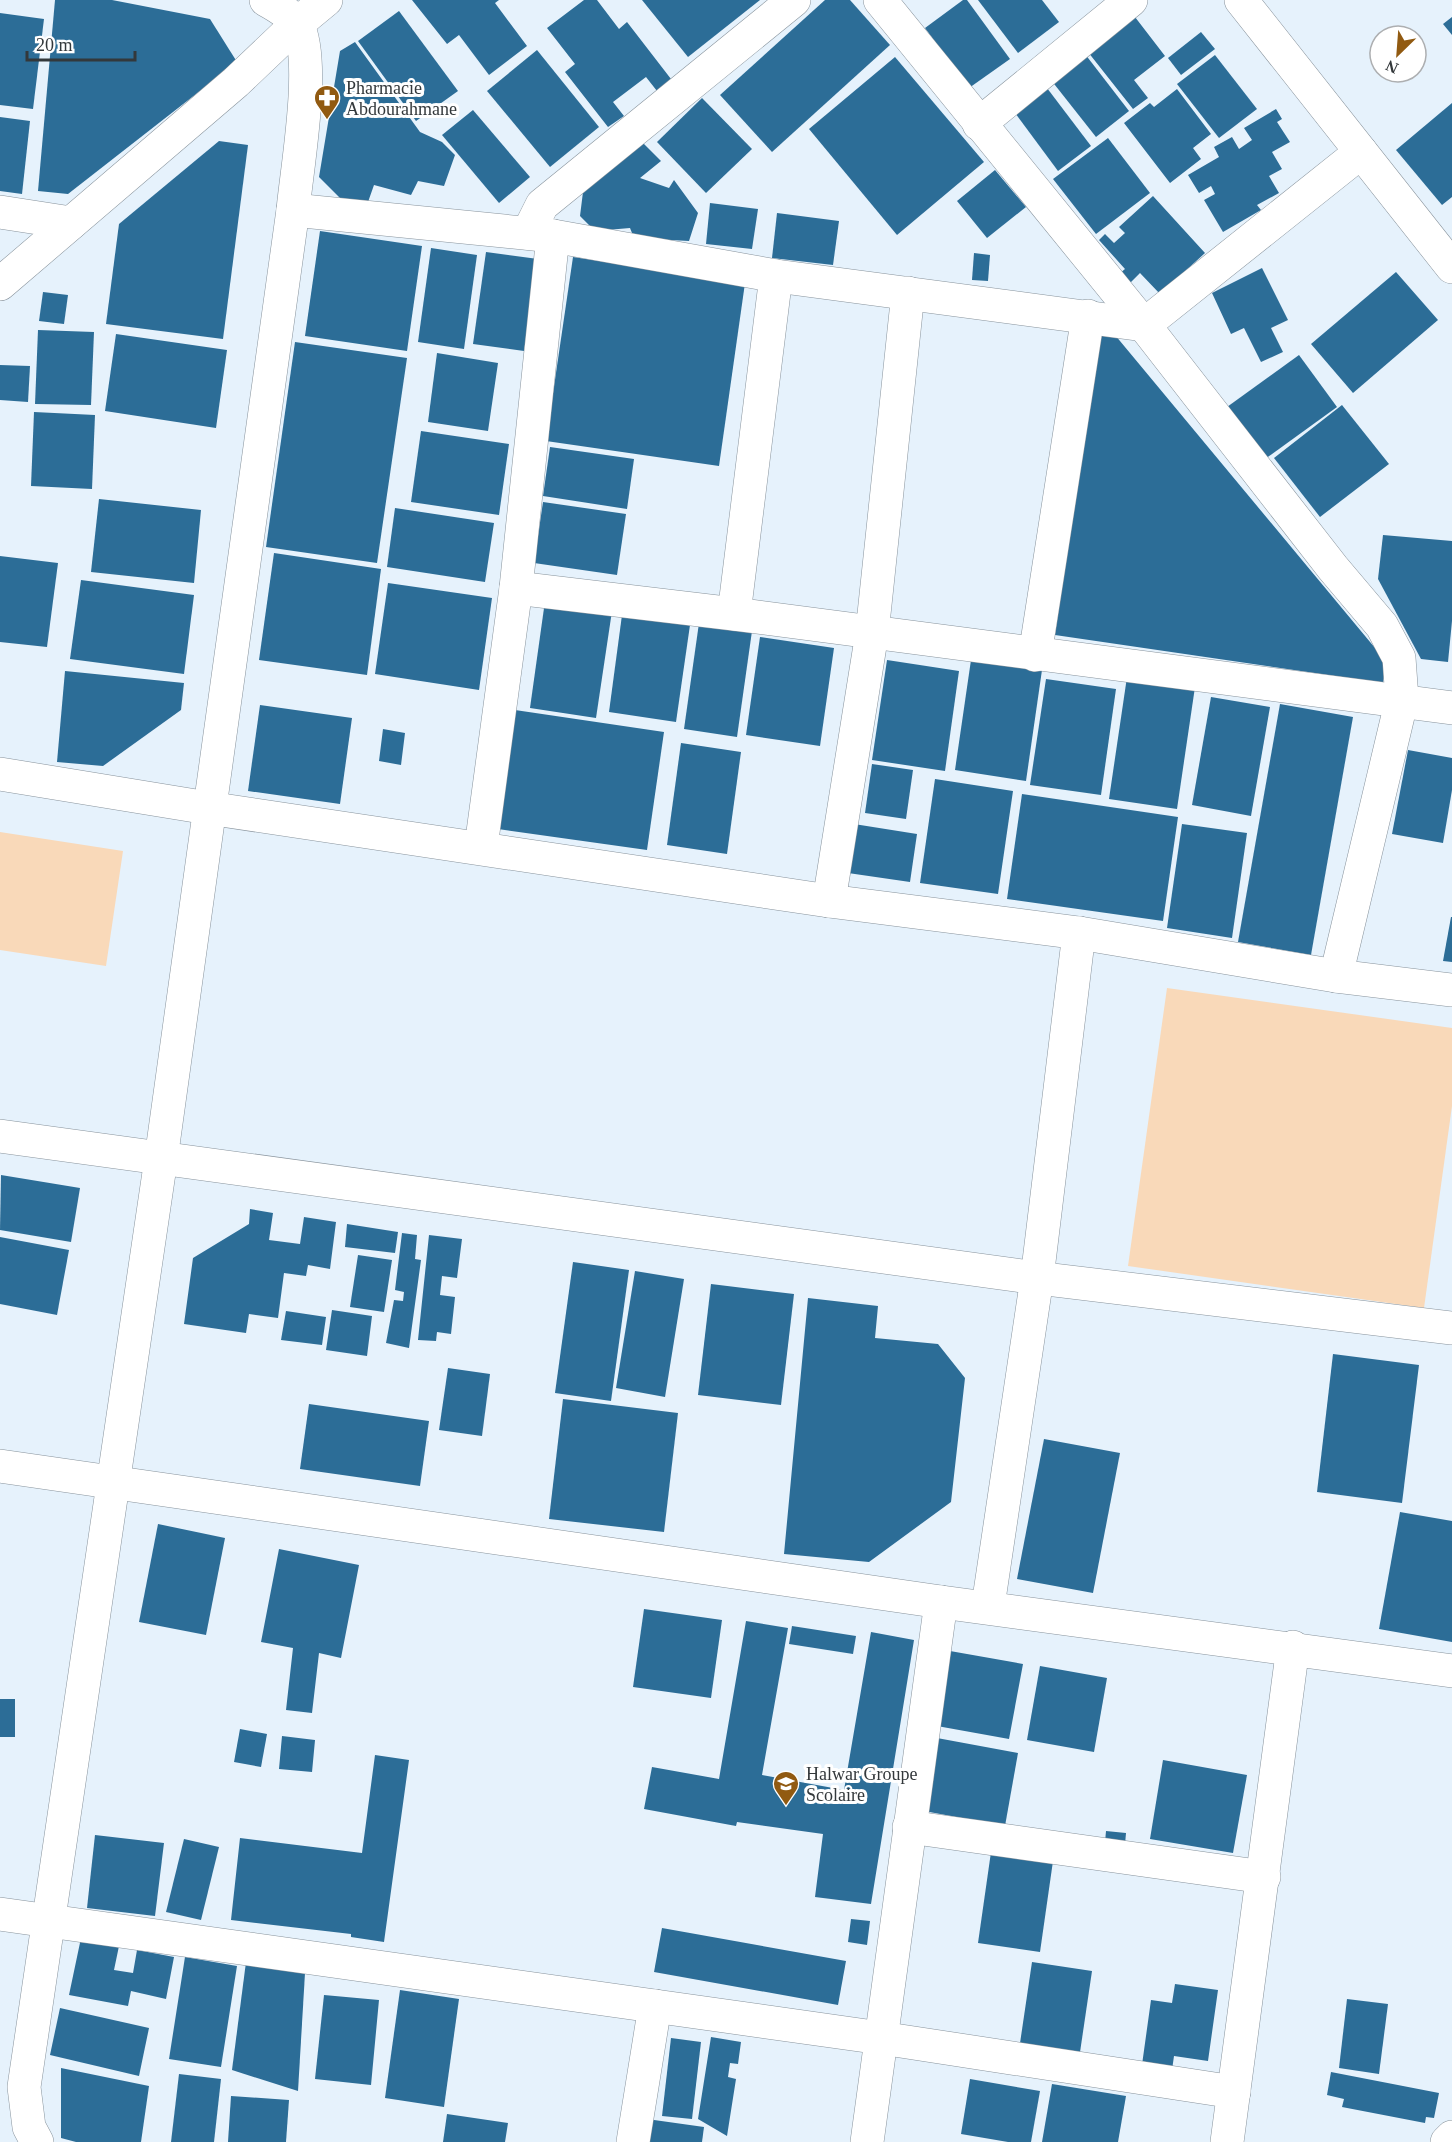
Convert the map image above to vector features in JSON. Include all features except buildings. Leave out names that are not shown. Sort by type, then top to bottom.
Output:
[{"type":"street","points":[[37,2142],[29,2127],[24,2087],[161,1160],[208,808],[293,210],[305,63],[304,43],[297,24],[266,0]]},
{"type":"street","points":[[0,284],[236,82],[326,0]]},
{"type":"street","points":[[481,847],[516,588],[542,205],[794,0]]},
{"type":"street","points":[[880,0],[1144,325],[1382,626],[1399,658],[1402,699],[1336,976]]},
{"type":"street","points":[[979,124],[1131,0]]},
{"type":"street","points":[[1241,0],[1452,267]]},
{"type":"street","points":[[293,210],[541,235],[776,276],[1144,325],[1361,152]]},
{"type":"street","points":[[0,212],[71,223]]},
{"type":"street","points":[[734,614],[776,276]]},
{"type":"street","points":[[829,901],[872,633],[908,293]]},
{"type":"street","points":[[1035,655],[1088,316]]},
{"type":"street","points":[[516,588],[734,614],[1035,655],[1402,699],[1452,708]]},
{"type":"street","points":[[0,774],[208,808],[481,847],[829,901],[1079,933],[1336,976],[1452,990]]},
{"type":"street","points":[[988,1606],[1036,1278],[1079,933]]},
{"type":"street","points":[[0,1137],[1036,1278],[1452,1328]]},
{"type":"street","points":[[0,1466],[941,1602],[988,1606],[1293,1647],[1452,1671]]},
{"type":"street","points":[[867,2142],[941,1602]]},
{"type":"street","points":[[1227,2142],[1293,1647]]},
{"type":"street","points":[[909,1827],[1264,1877]]},
{"type":"street","points":[[0,1914],[881,2038],[1234,2092]]},
{"type":"street","points":[[633,2142],[654,2006]]},
{"type":"street","points":[[1447,2142],[1452,2137]]},
{"type":"shaded area","points":[[0,832],[123,851],[106,966],[0,950]]},
{"type":"shaded area","points":[[1167,988],[1452,1028],[1452,1106],[1424,1308],[1128,1266]]},
{"type":"place","name":"Pharmacie Abdourahmane","points":[[327,121]]},
{"type":"place","name":"Halwar Groupe Scolaire","points":[[786,1807]]}]
